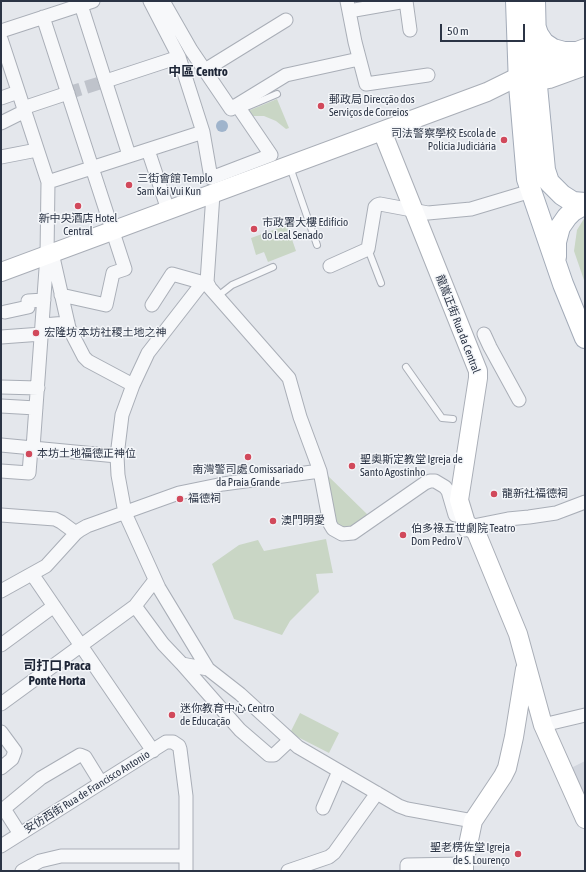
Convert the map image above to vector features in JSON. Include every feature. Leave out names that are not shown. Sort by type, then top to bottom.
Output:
[{"type":"main road","points":[[516,1],[528,78],[549,182],[562,195],[573,202],[585,204]]},
{"type":"main road","points":[[535,1],[528,78],[526,175],[557,266],[585,338]]},
{"type":"main road","points":[[534,24],[544,43],[553,49],[581,55]]},
{"type":"main road","points":[[557,266],[556,247],[559,231],[567,217],[576,209],[585,204]]},
{"type":"street","points":[[410,30],[406,1],[348,6],[366,84],[428,75]]},
{"type":"street","points":[[156,2],[231,109],[286,75],[359,59]]},
{"type":"street","points":[[156,2],[179,57],[203,132],[211,178],[239,176],[289,165],[528,78],[581,55]]},
{"type":"street","points":[[1,31],[87,3],[106,81],[130,155]]},
{"type":"street","points":[[43,17],[125,269],[113,273],[106,306],[61,295]]},
{"type":"street","points":[[204,70],[286,20]]},
{"type":"street","points":[[1,39],[48,182],[50,254],[44,300],[38,388],[29,473],[1,470]]},
{"type":"street","points":[[106,81],[179,57]]},
{"type":"street","points":[[1,98],[18,92]]},
{"type":"street","points":[[1,123],[24,109],[68,94]]},
{"type":"street","points":[[1,272],[213,194],[271,155],[239,104]]},
{"type":"street","name":"龍嵩正街 Rua da Central","points":[[382,131],[478,371],[478,378],[468,422],[459,500],[466,523],[476,532],[518,634],[543,725],[585,819]]},
{"type":"street","points":[[48,182],[203,132]]},
{"type":"street","points":[[1,158],[37,150]]},
{"type":"street","points":[[148,150],[168,210]]},
{"type":"street","points":[[330,266],[368,249],[375,207],[377,205],[380,204],[428,213],[471,209],[531,192]]},
{"type":"street","points":[[213,194],[206,282],[289,378],[300,417],[320,471],[330,524],[337,532],[342,534],[353,533],[425,482],[436,481],[445,487],[459,527],[463,530],[508,519],[556,513],[585,502]]},
{"type":"street","points":[[50,254],[68,323],[84,357],[88,361],[133,384]]},
{"type":"street","points":[[152,305],[172,274],[206,282]]},
{"type":"street","points":[[206,282],[200,286],[148,353],[133,384],[122,415],[118,456],[118,475],[125,513],[155,580],[208,669],[240,694],[298,747],[399,806],[407,809],[473,821]]},
{"type":"street","points":[[5,312],[28,307],[28,301],[44,300]]},
{"type":"street","points":[[1,338],[68,323]]},
{"type":"street","points":[[484,334],[519,400]]},
{"type":"street","points":[[474,361],[493,353]]},
{"type":"street","points":[[1,387],[38,388]]},
{"type":"street","points":[[1,406],[36,408]]},
{"type":"street","points":[[1,445],[118,456]]},
{"type":"street","points":[[1,591],[50,563],[76,533],[83,528],[179,493],[223,484],[320,471]]},
{"type":"street","points":[[1,515],[55,519],[76,533]]},
{"type":"street","points":[[32,574],[153,751]]},
{"type":"street","points":[[1,704],[135,606],[155,580]]},
{"type":"street","points":[[1,645],[54,606]]},
{"type":"street","points":[[135,606],[163,644],[240,730],[269,754],[274,755],[290,740]]},
{"type":"street","points":[[407,871],[407,865],[464,867],[473,821],[503,776],[509,760],[526,661]]},
{"type":"street","points":[[182,664],[208,669]]},
{"type":"street","points":[[514,737],[520,730],[529,725],[543,725],[585,715]]},
{"type":"street","points":[[1,732],[15,751],[14,756],[1,768]]},
{"type":"street","name":"安仿西街 Rua de Francisco Antonio","points":[[1,846],[166,742],[173,742],[179,746],[180,749],[186,796],[186,856]]},
{"type":"street","points":[[20,834],[6,812],[6,807],[41,778],[80,755],[85,757],[101,783]]},
{"type":"street","points":[[323,808],[339,771]]},
{"type":"street","points":[[288,871],[329,857],[334,853],[377,793]]},
{"type":"street","points":[[22,871],[40,861],[61,856],[186,856],[186,871]]},
{"type":"lane","points":[[239,104],[244,108],[277,94]]},
{"type":"lane","points":[[289,165],[317,245]]},
{"type":"lane","points":[[368,249],[382,282]]},
{"type":"lane","points":[[218,296],[232,285],[273,267]]},
{"type":"lane","points":[[406,367],[442,418],[453,419]]},
{"type":"shaded area","points":[[585,761],[585,806],[567,770]]},
{"type":"green space","points":[[277,99],[289,128],[286,129],[276,121],[264,116],[250,116],[248,111]]},
{"type":"green space","points":[[585,217],[585,283],[574,251],[577,230]]},
{"type":"green space","points":[[287,225],[296,251],[268,262],[264,252],[256,255],[251,238]]},
{"type":"green space","points":[[323,471],[370,517],[352,530],[336,526]]},
{"type":"green space","points":[[326,539],[333,573],[316,574],[319,592],[290,621],[282,635],[234,619],[212,564],[239,545],[258,540],[264,551]]},
{"type":"green space","points":[[300,713],[339,733],[329,753],[290,733]]},
{"type":"water","points":[[220,120],[224,120],[228,126],[224,132],[220,132],[216,128],[216,124]]},
{"type":"tunnel","points":[[68,93],[106,81]]},
{"type":"place","name":"郵政局 Direcção dos Serviços de Correios","points":[[321,106]]},
{"type":"place","name":"司法警察學校 Escola de Polícia Judiciária","points":[[504,140]]},
{"type":"place","name":"三街會館 Templo Sam Kai Vui Kun","points":[[129,185]]},
{"type":"place","name":"新中央酒店 Hotel Central","points":[[78,206]]},
{"type":"place","name":"市政署大樓 Edifício do Leal Senado","points":[[254,229]]},
{"type":"place","name":"宏隆坊 本坊社稷土地之神","points":[[36,333]]},
{"type":"place","name":"本坊土地福德正神位","points":[[29,454]]},
{"type":"place","name":"南灣警司處 Comissariado da Praia Grande","points":[[248,457]]},
{"type":"place","name":"聖奧斯定教堂 Igreja de Santo Agostinho","points":[[352,466]]},
{"type":"place","name":"龍新社福德祠","points":[[494,494]]},
{"type":"place","name":"福德祠","points":[[180,499]]},
{"type":"place","name":"澳門明愛","points":[[273,521]]},
{"type":"place","name":"伯多祿五世劇院 Teatro Dom Pedro V","points":[[403,535]]},
{"type":"place","name":"迷你教育中心 Centro de Educação","points":[[172,715]]},
{"type":"place","name":"聖老楞佐堂 Igreja de S. Lourenço","points":[[518,854]]},
{"type":"district","name":"中區 Centro","points":[[198,72]]},
{"type":"district","name":"司打口 Praca Ponte Horta","points":[[57,674]]}]
